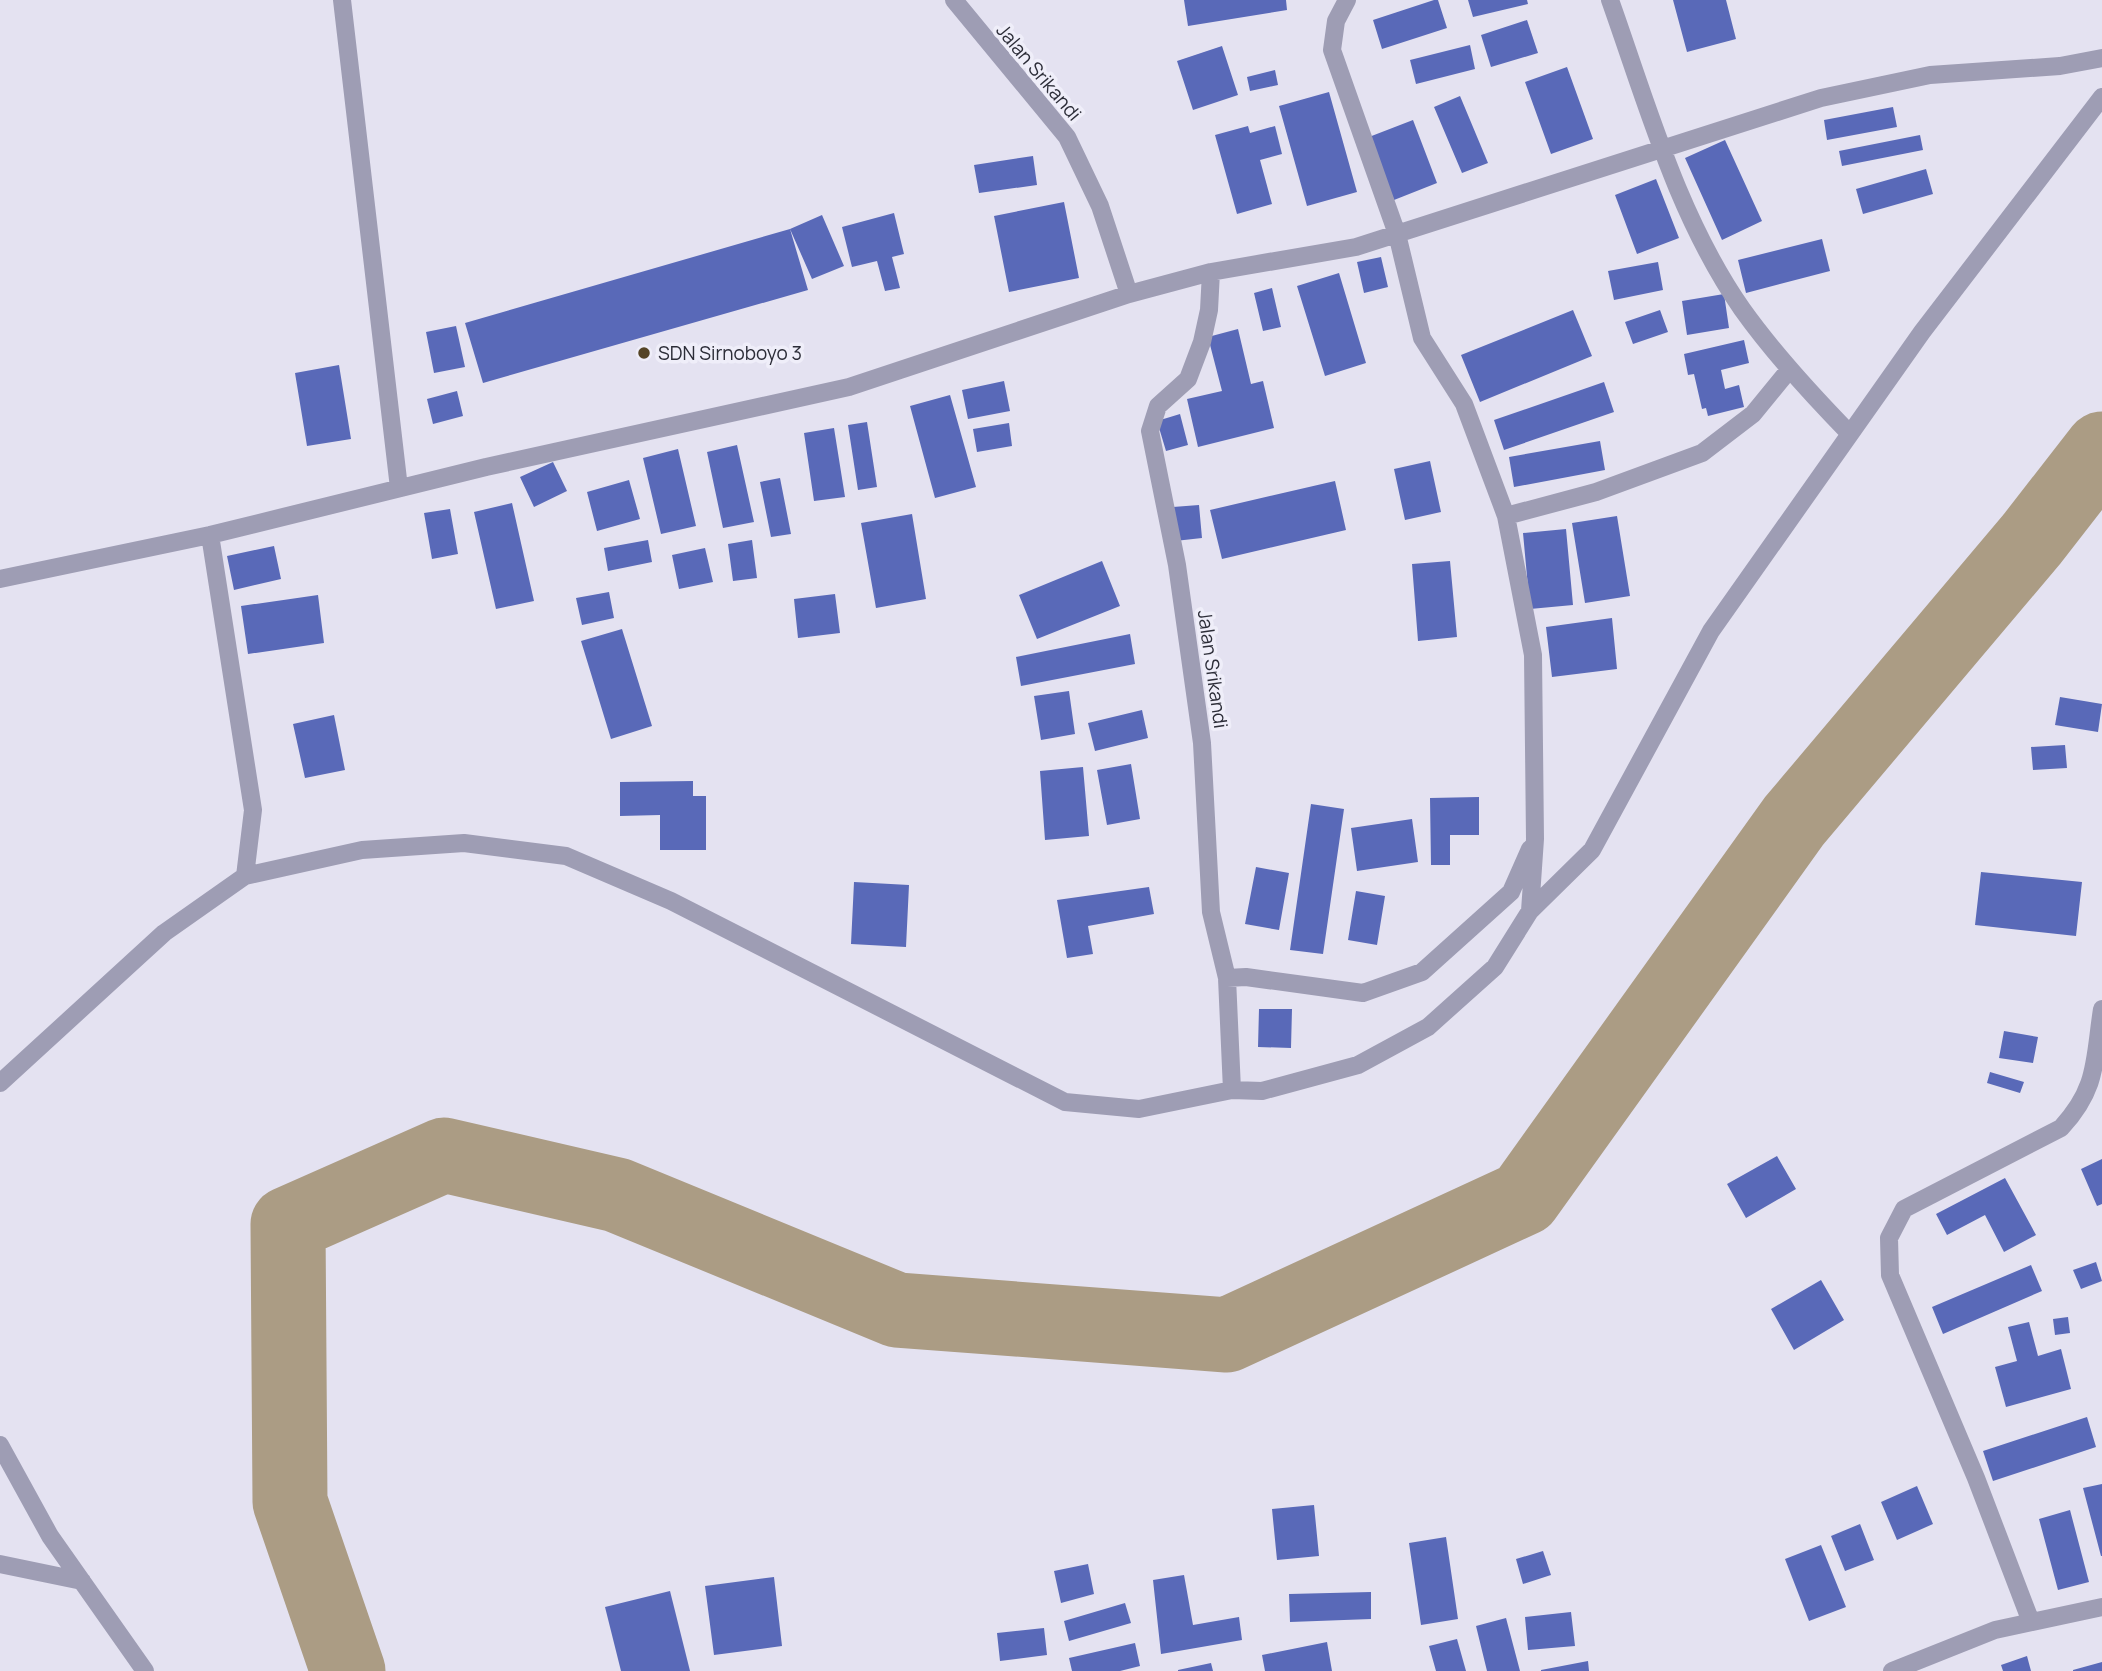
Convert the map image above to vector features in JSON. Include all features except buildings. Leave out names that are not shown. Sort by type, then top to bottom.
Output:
[{"type":"street","points":[[342,0],[399,488]]},
{"type":"street","name":"Jalan Srikandi","points":[[954,0],[1066,137],[1100,206],[1129,294]]},
{"type":"street","points":[[1347,0],[1336,21],[1332,50],[1397,234],[1422,338],[1464,404],[1506,516],[1533,656],[1535,839],[1530,911]]},
{"type":"street","points":[[1610,0],[1686,210],[1718,269],[1742,309],[1789,370],[1850,434]]},
{"type":"street","points":[[0,579],[210,535],[399,488],[849,387],[1129,294],[1212,272],[1356,247],[1821,98],[1930,75],[2060,66],[2102,58]]},
{"type":"street","points":[[0,1083],[164,933],[245,876],[362,850],[464,843],[566,856],[671,901],[1065,1102],[1139,1109],[1231,1090],[1262,1091],[1358,1065],[1428,1027],[1495,967],[1530,911],[1592,850],[1711,631],[1923,332],[2102,97]]},
{"type":"street","name":"Jalan Srikandi","points":[[1212,272],[1209,310],[1198,355],[1188,379],[1158,406],[1150,431],[1177,565],[1202,743],[1211,912],[1227,978],[1231,1090]]},
{"type":"street","points":[[1506,516],[1596,492],[1702,453],[1754,414],[1789,370]]},
{"type":"street","points":[[210,535],[253,810],[245,876]]},
{"type":"street","points":[[1227,978],[1245,976],[1363,993],[1422,972],[1511,892],[1535,839]]},
{"type":"street","points":[[2031,1622],[1976,1478],[1890,1275],[1889,1238],[1904,1209],[2035,1144],[2070,1119],[2090,1087],[2102,1009]]},
{"type":"street","points":[[0,1446],[50,1536],[145,1671]]},
{"type":"street","points":[[0,1564],[82,1581]]},
{"type":"street","points":[[1892,1671],[1995,1630],[2102,1607]]},
{"type":"waterway","points":[[348,1671],[290,1502],[288,1224],[444,1155],[617,1195],[897,1310],[1227,1335],[1524,1198],[1794,821],[2032,539],[2102,449]]},
{"type":"place","name":"SDN Sirnoboyo 3","points":[[644,353]]}]
